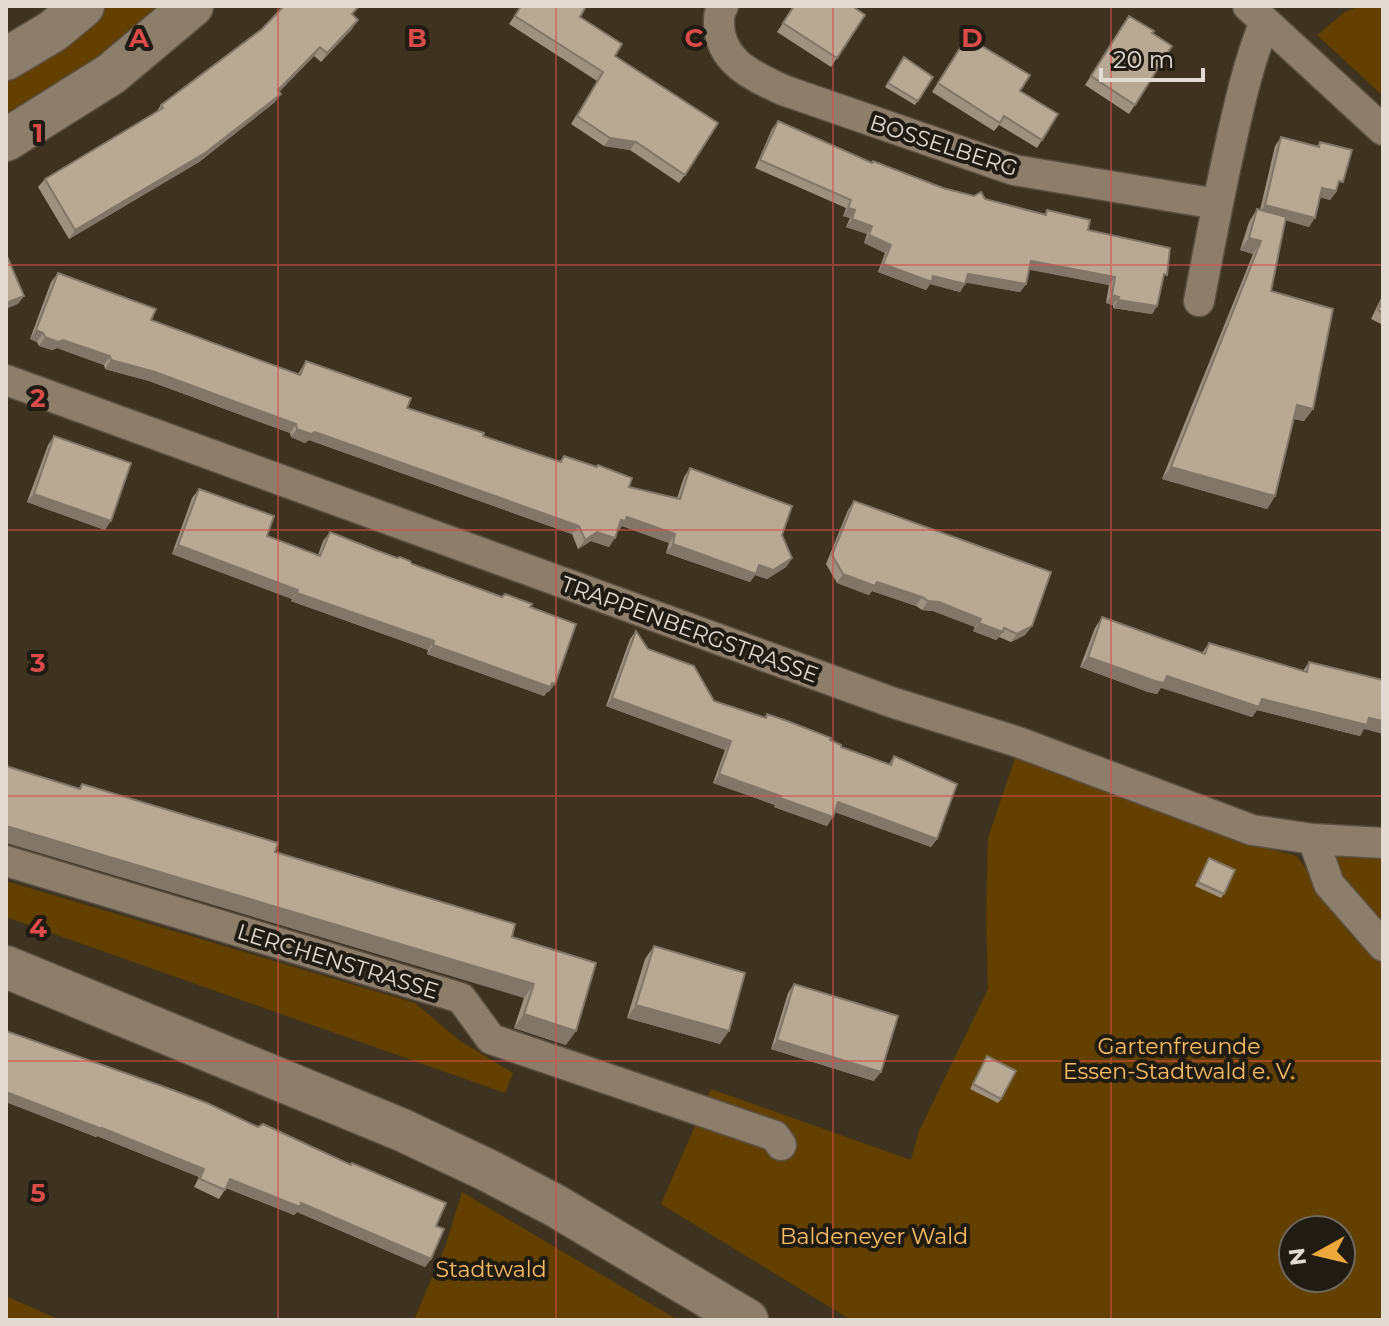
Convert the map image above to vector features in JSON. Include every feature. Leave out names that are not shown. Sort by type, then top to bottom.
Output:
[{"type":"main road","points":[[6,59],[53,31],[83,6]]},
{"type":"main road","points":[[6,140],[111,74],[192,6]]},
{"type":"main road","points":[[6,967],[388,1124],[487,1170],[556,1206],[747,1320]]},
{"type":"street","name":"BOSSELBERG","points":[[714,8],[720,38],[728,55],[753,76],[783,90],[1014,170],[1217,204]]},
{"type":"street","points":[[1199,301],[1217,204],[1253,52],[1256,14]]},
{"type":"street","points":[[1256,14],[1383,130]]},
{"type":"street","name":"TRAPPENBERGSTRASSE","points":[[6,380],[891,702],[1018,742],[1252,830],[1313,839],[1383,843]]},
{"type":"street","points":[[1313,839],[1329,884],[1383,946]]},
{"type":"street","name":"LERCHENSTRASSE","points":[[6,861],[461,998],[491,1039],[775,1136],[781,1145]]},
{"type":"green space","points":[[108,6],[168,6],[6,124],[6,75],[55,45]]},
{"type":"green space","points":[[1360,6],[1383,6],[1383,96],[1317,35],[1345,12]]},
{"type":"green space","name":"Gartenfreunde Essen-Stadtwald e. V.","points":[[1015,758],[1237,841],[1297,856],[1333,908],[1383,964],[1383,1320],[851,1320],[661,1204],[711,1089],[911,1160],[919,1131],[988,989],[988,838]]},
{"type":"green space","points":[[1324,846],[1383,850],[1383,934],[1334,881]]},
{"type":"green space","points":[[6,881],[415,1003],[459,1040],[513,1073],[505,1093],[6,917]]},
{"type":"green space","name":"Stadtwald","points":[[462,1192],[678,1320],[414,1320],[446,1244]]},
{"type":"green space","points":[[6,1296],[60,1320],[6,1320]]},
{"type":"building","points":[[284,6],[359,6],[352,14],[358,20],[327,53],[320,47],[278,90],[281,94],[205,153],[75,230],[45,179],[163,108],[161,105],[262,29]]},
{"type":"building","points":[[521,6],[586,6],[580,17],[622,44],[615,56],[718,123],[685,175],[636,142],[610,138],[577,116],[603,72],[515,16]]},
{"type":"building","points":[[794,6],[852,6],[865,15],[837,58],[783,23]]},
{"type":"building","points":[[1129,16],[1172,46],[1135,105],[1091,76]]},
{"type":"building","points":[[967,37],[1030,75],[1020,91],[1058,114],[1042,140],[1004,116],[1000,123],[938,83]]},
{"type":"building","points":[[904,57],[933,77],[918,101],[888,83]]},
{"type":"building","points":[[778,121],[872,163],[943,188],[974,196],[981,192],[985,199],[1046,215],[1047,210],[1090,220],[1088,230],[1170,248],[1167,275],[1164,274],[1157,306],[1118,300],[1119,297],[1112,295],[1115,277],[1031,261],[1026,284],[968,274],[965,284],[933,276],[932,282],[883,264],[891,245],[869,235],[872,226],[852,219],[855,210],[848,208],[851,200],[760,160]]},
{"type":"building","points":[[1281,137],[1319,147],[1320,142],[1352,150],[1343,182],[1339,181],[1336,191],[1322,188],[1315,218],[1265,205]]},
{"type":"building","points":[[1257,209],[1286,217],[1271,291],[1333,309],[1313,409],[1297,405],[1275,496],[1171,467],[1261,241],[1249,238]]},
{"type":"building","points":[[6,254],[24,296],[6,303]]},
{"type":"building","points":[[58,273],[156,309],[151,320],[300,375],[306,361],[411,398],[407,408],[484,433],[483,436],[561,462],[564,456],[632,478],[629,487],[680,499],[690,468],[792,506],[782,535],[792,558],[773,570],[759,565],[756,574],[673,544],[675,534],[627,517],[625,521],[621,520],[615,538],[597,532],[585,540],[579,526],[315,432],[311,434],[297,429],[296,424],[155,372],[111,360],[110,356],[45,337],[36,330]]},
{"type":"building","points":[[54,436],[131,463],[111,521],[34,494]]},
{"type":"building","points":[[199,489],[274,516],[267,536],[320,556],[330,532],[502,597],[505,594],[532,604],[530,607],[576,624],[555,684],[552,683],[550,687],[433,645],[434,641],[297,593],[298,590],[178,545]]},
{"type":"building","points":[[854,501],[1051,572],[1032,626],[1017,634],[1004,628],[1003,632],[979,623],[981,619],[939,602],[928,601],[877,582],[875,586],[843,574],[832,555]]},
{"type":"building","points":[[1102,617],[1205,654],[1209,643],[1307,672],[1309,662],[1383,680],[1383,721],[1369,718],[1367,725],[1262,699],[1259,707],[1167,676],[1164,683],[1155,681],[1088,657]]},
{"type":"building","points":[[636,631],[648,649],[694,666],[714,701],[766,718],[767,714],[790,722],[831,738],[841,747],[891,765],[894,756],[957,784],[937,839],[838,802],[833,817],[719,774],[731,741],[612,698]]},
{"type":"building","points":[[6,766],[80,789],[82,784],[278,843],[275,852],[515,924],[512,937],[596,963],[576,1031],[524,1014],[534,984],[6,826]]},
{"type":"building","points":[[1209,858],[1235,870],[1224,894],[1198,882]]},
{"type":"building","points":[[654,946],[745,973],[729,1031],[636,1005]]},
{"type":"building","points":[[794,984],[898,1016],[881,1072],[777,1040]]},
{"type":"building","points":[[6,1031],[207,1103],[258,1127],[263,1124],[351,1165],[446,1203],[436,1226],[444,1229],[431,1259],[301,1203],[300,1207],[230,1179],[225,1190],[200,1179],[204,1169],[6,1092]]},
{"type":"building","points":[[987,1056],[1016,1071],[1001,1099],[973,1084]]},
{"type":"park label","name":"Baldeneyer Wald","points":[[874,1236]]}]
